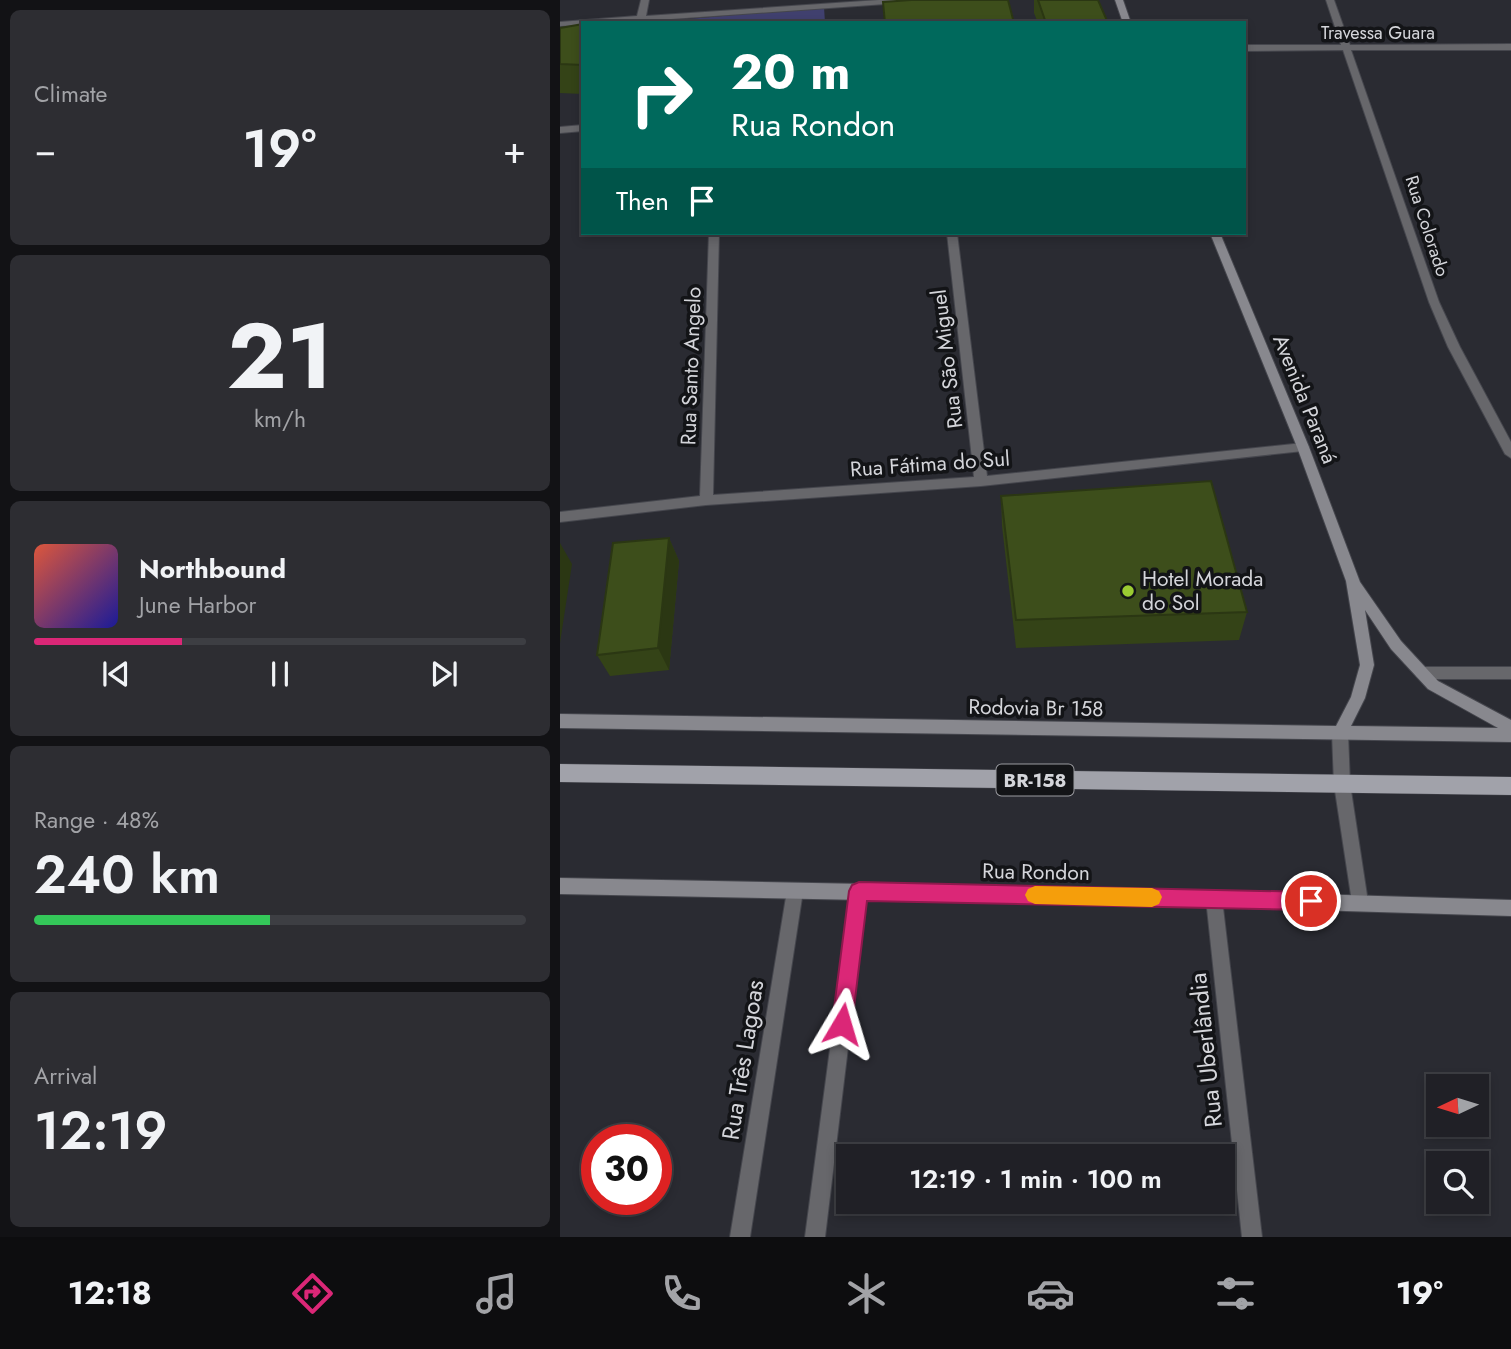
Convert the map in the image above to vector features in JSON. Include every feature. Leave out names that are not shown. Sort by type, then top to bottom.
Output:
[{"type":"main road","name":"BR-158","points":[[560,773],[1511,786]]},
{"type":"street","points":[[641,18],[645,0]]},
{"type":"street","points":[[600,21],[831,10],[843,3],[914,0]]},
{"type":"street","points":[[1119,0],[1126,21]]},
{"type":"street","name":"Rua Colorado","points":[[1330,0],[1434,302],[1454,347],[1511,454]]},
{"type":"street","points":[[560,24],[581,22]]},
{"type":"street","name":"Travessa Guara","points":[[1246,48],[1511,47]]},
{"type":"street","points":[[560,130],[581,128]]},
{"type":"street","name":"Rua Santo Angelo","points":[[706,500],[714,235]]},
{"type":"street","name":"Rua São Miguel","points":[[952,235],[981,481]]},
{"type":"street","name":"Avenida Paraná","points":[[1216,235],[1303,447],[1353,582],[1367,665],[1358,698],[1340,733]]},
{"type":"street","name":"Rua Fátima do Sul","points":[[560,517],[706,500],[981,481],[1303,447]]},
{"type":"street","name":"Avenida Paraná","points":[[1353,582],[1396,645],[1433,685],[1511,728]]},
{"type":"street","points":[[1422,673],[1511,673]]},
{"type":"street","name":"Rodovia Br 158","points":[[560,721],[1511,735]]},
{"type":"street","points":[[1340,733],[1342,784],[1360,902]]},
{"type":"street","name":"Rua Rondon","points":[[560,886],[1360,902],[1511,908]]},
{"type":"street","name":"Rua Três Lagoas","points":[[740,1237],[795,891]]},
{"type":"street","points":[[815,1237],[859,891]]},
{"type":"street","name":"Rua Uberlândia","points":[[1214,899],[1252,1237]]},
{"type":"shaded area","points":[[824,7],[825,21],[666,21]]},
{"type":"building","points":[[1008,0],[1013,21],[885,21],[883,2]]},
{"type":"building","points":[[1038,0],[1098,0],[1107,21],[1045,21]]},
{"type":"building","points":[[581,24],[581,65],[560,64],[560,28]]},
{"type":"building","points":[[1211,481],[1247,612],[1016,620],[1001,496]]},
{"type":"building","points":[[669,538],[658,648],[597,655],[613,543]]},
{"type":"slow traffic","points":[[1035,895],[1152,897]]},
{"type":"place","name":"Hotel Morada do Sol","points":[[1128,591]]},
{"type":"route","points":[[842,1024],[859,891],[1311,901]]}]
